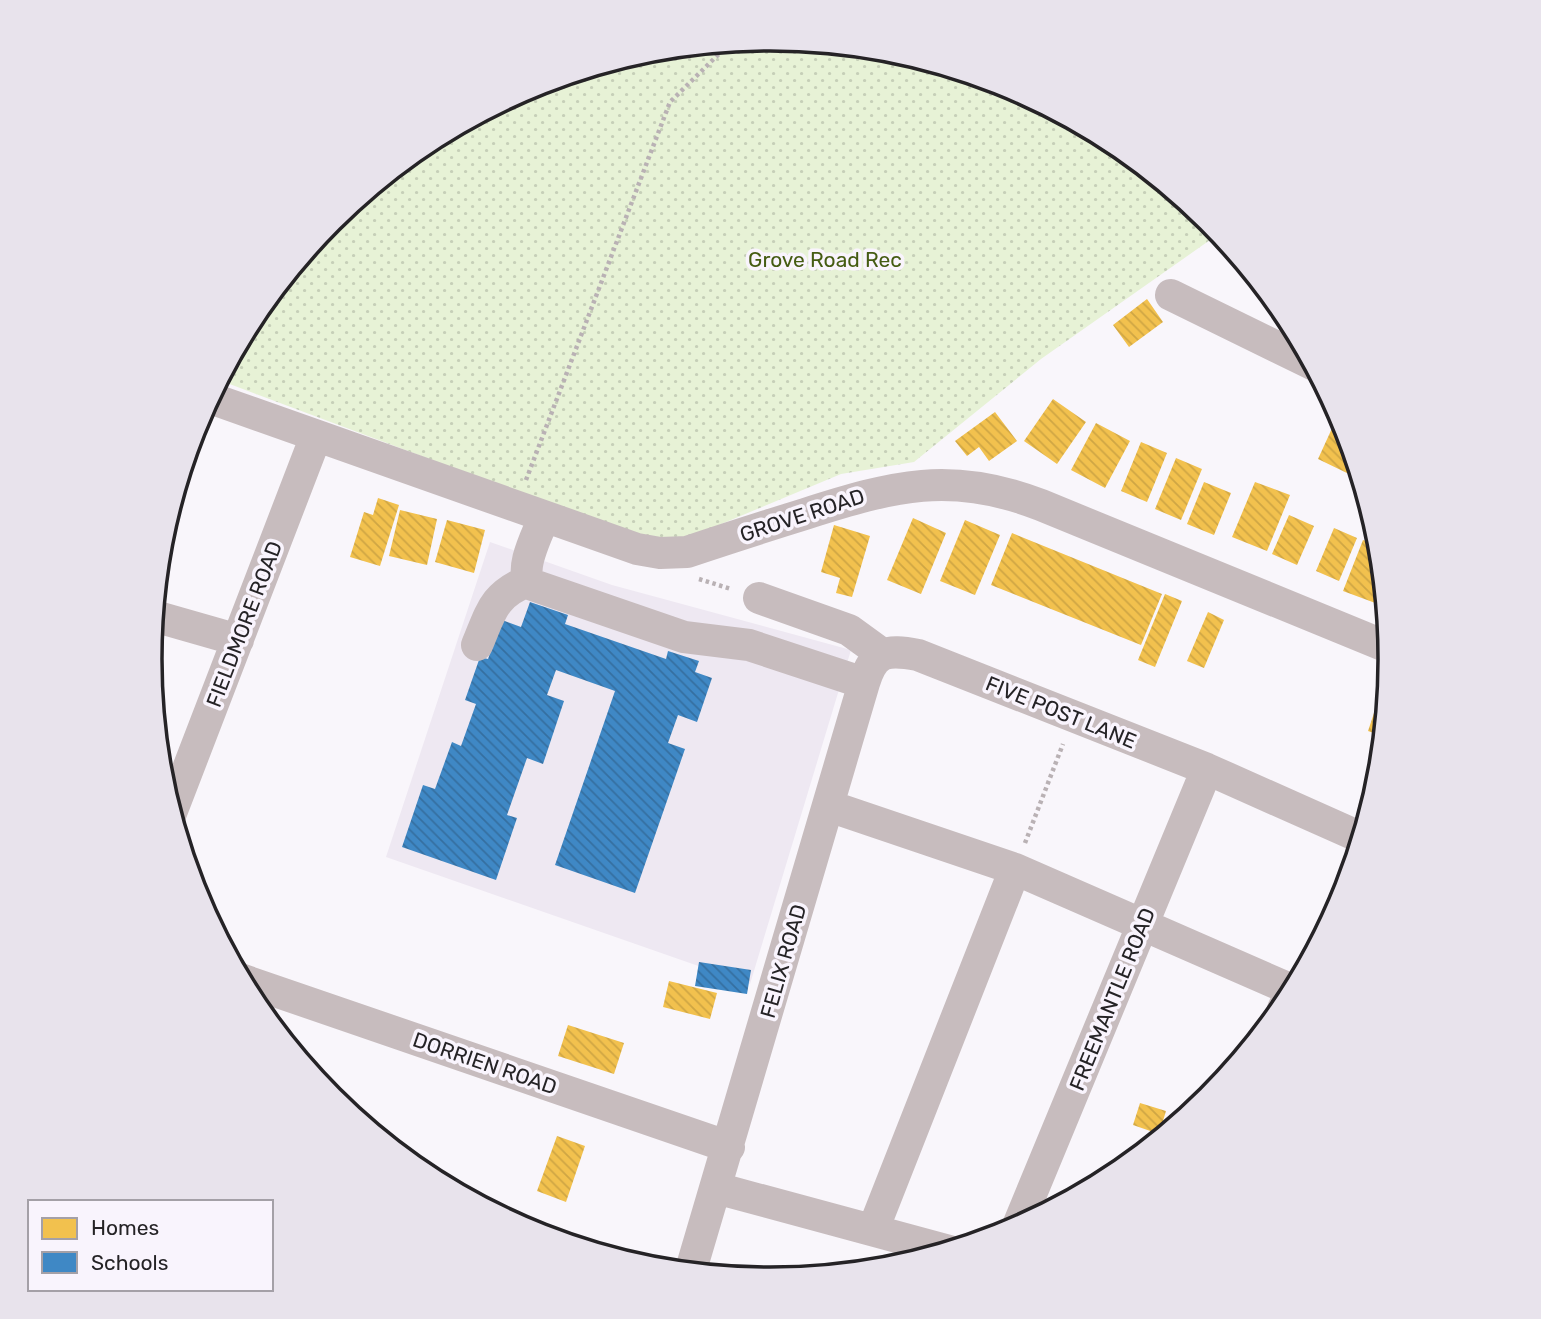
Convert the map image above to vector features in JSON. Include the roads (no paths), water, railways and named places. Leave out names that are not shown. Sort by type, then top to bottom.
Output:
[{"type":"street","points":[[1171,295],[1299,358]]},
{"type":"street","name":"GROVE ROAD","points":[[220,401],[637,549],[660,553],[687,552],[876,491],[927,484],[978,487],[1041,505],[1379,643]]},
{"type":"street","name":"FIELDMORE ROAD","points":[[177,797],[316,436]]},
{"type":"street","points":[[530,512],[526,568],[528,581],[541,589],[684,636],[749,645],[864,683]]},
{"type":"street","points":[[477,645],[501,595],[528,581]]},
{"type":"street","points":[[759,598],[849,630],[882,654]]},
{"type":"street","points":[[163,619],[239,640]]},
{"type":"street","name":"FELIX ROAD","points":[[693,1263],[864,683],[874,660],[882,654]]},
{"type":"street","name":"FIVE POST LANE","points":[[882,654],[918,655],[1207,769],[1354,834]]},
{"type":"street","name":"FREEMANTLE ROAD","points":[[1023,1213],[1207,769]]},
{"type":"street","points":[[829,806],[1015,869],[1284,987]]},
{"type":"street","points":[[873,1230],[1015,869]]},
{"type":"street","name":"DORRIEN ROAD","points":[[256,984],[729,1147]]},
{"type":"street","points":[[716,1188],[933,1247]]},
{"type":"park label","name":"Grove Road Rec","points":[[825,259]]}]
